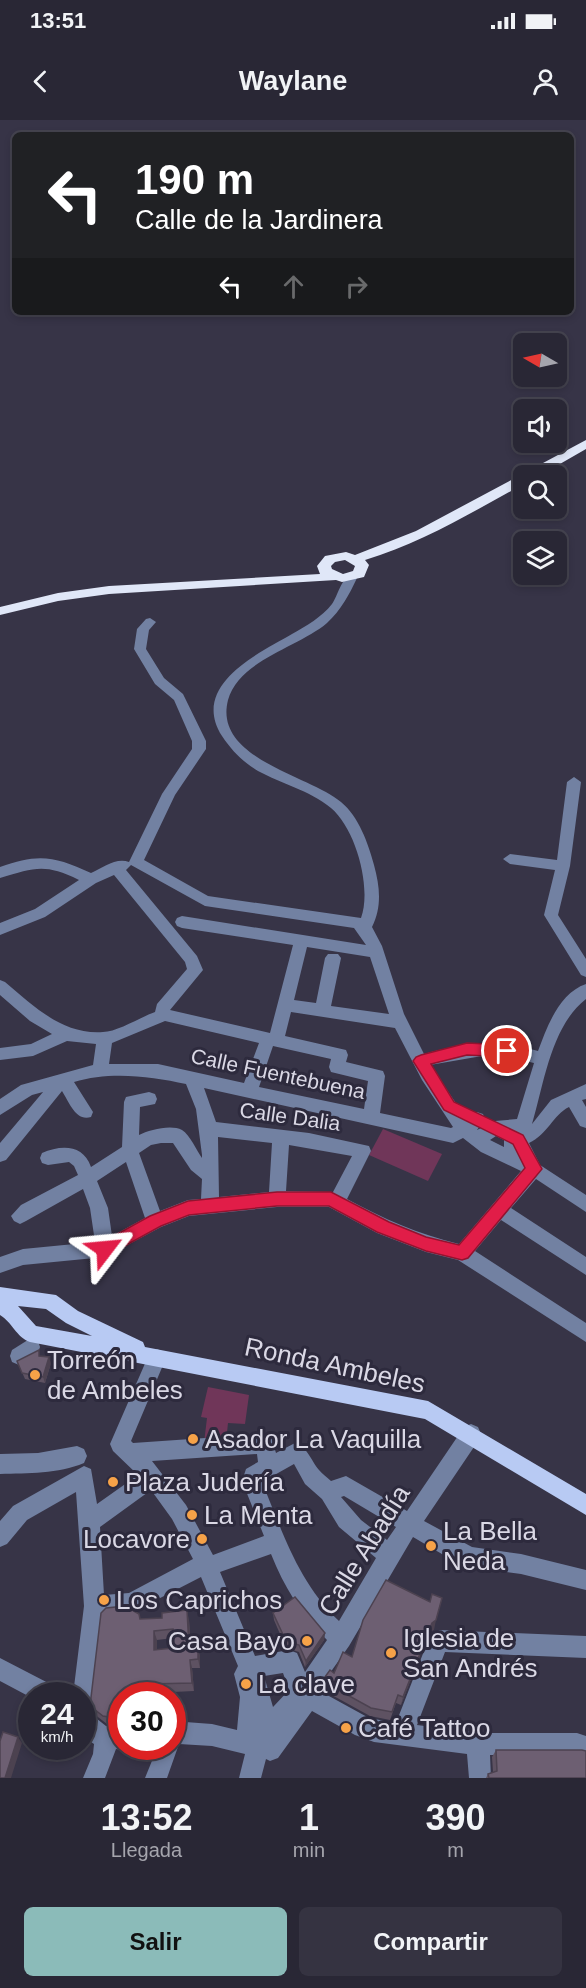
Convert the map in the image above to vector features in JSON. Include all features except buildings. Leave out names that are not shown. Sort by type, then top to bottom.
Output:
[{"type":"highway","points":[[549,465],[586,444]]},
{"type":"highway","points":[[562,465],[586,452]]},
{"type":"highway","points":[[359,563],[411,540],[513,484]]},
{"type":"highway","points":[[336,575],[334,557],[346,556],[359,563],[420,542],[513,492]]},
{"type":"highway","points":[[0,611],[58,597],[109,590],[359,574],[359,563]]},
{"type":"highway","points":[[0,605],[53,592],[105,585],[295,573],[336,575]]},
{"type":"main road","name":"Ronda Ambeles","points":[[0,1295],[50,1301],[57,1308],[157,1358]]},
{"type":"main road","points":[[22,1320],[25,1310],[38,1301]]},
{"type":"main road","name":"Ronda Ambeles","points":[[0,1306],[10,1310],[22,1320],[27,1332],[35,1335],[31,1346],[157,1358],[396,1402],[428,1410],[586,1505]]},
{"type":"main road","points":[[31,1346],[53,1329],[59,1321],[57,1308]]},
{"type":"street","points":[[336,575],[342,596],[332,611],[247,667],[231,683],[222,697],[220,712],[228,737],[234,747],[249,761],[328,799],[351,823],[360,841],[370,878],[373,905],[364,928]]},
{"type":"street","points":[[135,862],[169,794],[199,749],[199,741],[179,697],[159,681],[140,649],[143,629],[150,622]]},
{"type":"street","points":[[574,782],[563,866],[552,915],[561,934],[586,971]]},
{"type":"street","points":[[0,873],[39,860],[58,863],[91,879]]},
{"type":"street","points":[[510,860],[563,866]]},
{"type":"street","points":[[0,928],[40,913],[91,879],[115,867],[135,862],[206,901],[357,923],[372,938],[390,1000],[400,1022],[449,1106],[500,1154],[534,1169],[586,1204]]},
{"type":"street","points":[[115,867],[192,960],[195,970],[162,1008],[164,1015]]},
{"type":"street","points":[[167,930],[197,913],[206,901]]},
{"type":"street","points":[[182,922],[375,952]]},
{"type":"street","points":[[250,1090],[285,1005],[300,942]]},
{"type":"street","points":[[322,1011],[333,958]]},
{"type":"street","points":[[472,1129],[522,1125],[543,1059],[566,1008],[586,990]]},
{"type":"street","points":[[3,994],[66,1035],[105,1039],[164,1015],[340,1055],[337,1067],[377,1076],[371,1118]]},
{"type":"street","points":[[285,1005],[400,1022]]},
{"type":"street","points":[[0,1054],[33,1050],[66,1035]]},
{"type":"street","points":[[100,1070],[105,1039]]},
{"type":"street","points":[[421,1061],[467,1049],[521,1052],[543,1059]]},
{"type":"street","name":"Calle Fuentebuena","points":[[0,1108],[27,1090],[100,1070],[158,1071],[453,1136],[472,1129]]},
{"type":"street","points":[[191,1078],[202,1095],[211,1129],[210,1204]]},
{"type":"street","points":[[0,1155],[63,1079],[84,1112]]},
{"type":"street","points":[[500,1154],[508,1145],[535,1132],[557,1106],[579,1095],[586,1121]]},
{"type":"street","points":[[149,1100],[132,1102],[130,1151],[155,1221]]},
{"type":"street","points":[[495,1128],[518,1140],[534,1169]]},
{"type":"street","name":"Calle Dalia","points":[[211,1129],[281,1136],[363,1151],[337,1202]]},
{"type":"street","points":[[20,1216],[27,1210],[88,1178],[147,1139],[178,1136],[197,1165],[210,1175]]},
{"type":"street","points":[[277,1199],[281,1136]]},
{"type":"street","points":[[48,1158],[60,1154],[76,1157],[81,1162],[99,1208],[105,1249]]},
{"type":"street","points":[[462,1253],[534,1169]]},
{"type":"street","points":[[0,1265],[24,1257],[105,1249],[155,1221],[188,1208],[277,1199],[331,1199],[383,1227],[426,1244],[462,1253],[586,1333]]},
{"type":"street","points":[[498,1209],[586,1267]]},
{"type":"street","points":[[125,1449],[157,1358]]},
{"type":"street","name":"Calle Abadía","points":[[260,1744],[271,1725],[302,1693],[341,1638],[389,1555],[471,1434]]},
{"type":"street","points":[[125,1449],[264,1444],[269,1466]]},
{"type":"street","points":[[125,1449],[153,1476],[179,1512],[207,1565],[251,1670]]},
{"type":"street","points":[[341,1638],[315,1613],[290,1575],[252,1481],[255,1473],[295,1454],[298,1455],[312,1477],[329,1492],[333,1503],[350,1523],[389,1555]]},
{"type":"street","points":[[0,1464],[38,1463],[77,1456]]},
{"type":"street","points":[[0,1537],[20,1513],[84,1476],[90,1522],[94,1606],[85,1682]]},
{"type":"street","points":[[90,1522],[153,1476]]},
{"type":"street","points":[[329,1492],[346,1486],[454,1550],[472,1557],[521,1564],[586,1580]]},
{"type":"street","points":[[94,1606],[131,1603],[207,1565],[276,1541]]},
{"type":"street","points":[[402,1735],[439,1641],[586,1647]]},
{"type":"street","points":[[260,1744],[247,1737],[251,1697],[245,1674],[254,1667],[289,1660],[302,1693],[363,1727],[402,1735],[478,1744],[577,1744],[586,1747]]},
{"type":"street","points":[[0,1669],[24,1682]]},
{"type":"street","points":[[186,1735],[212,1736],[260,1744]]},
{"type":"street","points":[[250,1778],[260,1744]]},
{"type":"street","points":[[478,1744],[480,1778]]},
{"type":"street","points":[[94,1778],[108,1749]]},
{"type":"street","points":[[104,1778],[108,1755]]},
{"type":"street","points":[[156,1778],[163,1760]]},
{"type":"shaded area","points":[[383,1129],[442,1154],[428,1181],[369,1155]]},
{"type":"shaded area","points":[[208,1387],[249,1395],[245,1424],[228,1423],[226,1442],[204,1443],[207,1418],[201,1417]]},
{"type":"place","name":"Torreón de Ambeles","points":[[35,1375]]},
{"type":"place","name":"Asador La Vaquilla","points":[[193,1439]]},
{"type":"place","name":"Plaza Judería","points":[[113,1482]]},
{"type":"place","name":"La Menta","points":[[192,1515]]},
{"type":"place","name":"Locavore","points":[[202,1539]]},
{"type":"place","name":"La Bella Neda","points":[[431,1546]]},
{"type":"place","name":"Los Caprichos","points":[[104,1600]]},
{"type":"place","name":"Casa Bayo","points":[[307,1641]]},
{"type":"place","name":"Iglesia de San Andrés","points":[[391,1653]]},
{"type":"place","name":"La clave","points":[[246,1684]]},
{"type":"place","name":"Café Tattoo","points":[[346,1728]]},
{"type":"route","points":[[105,1249],[155,1221],[188,1208],[277,1199],[331,1199],[383,1227],[426,1244],[462,1253],[534,1169],[518,1140],[504,1131],[449,1106],[421,1061],[467,1049],[507,1051]]}]
